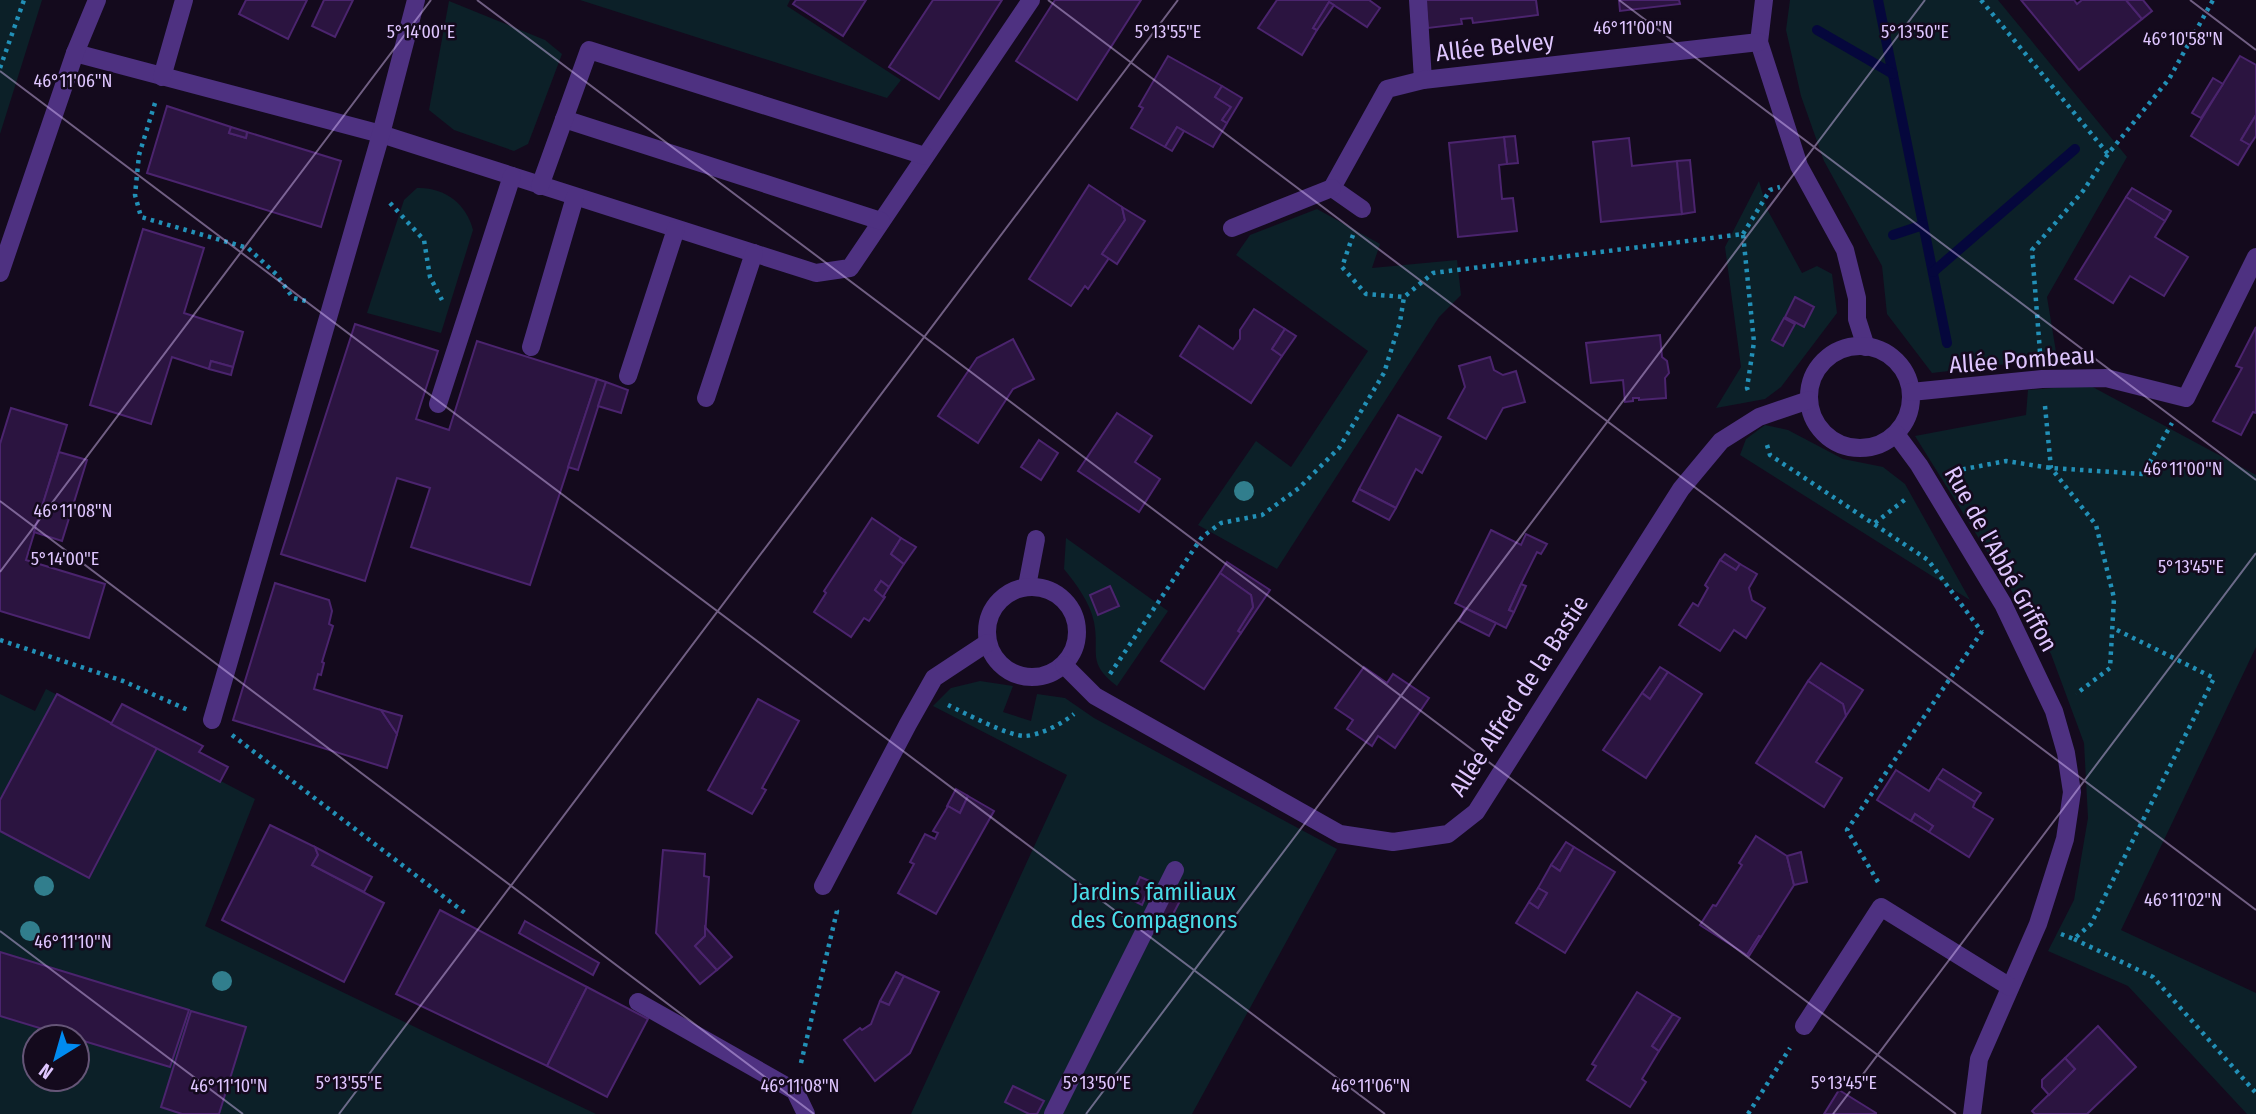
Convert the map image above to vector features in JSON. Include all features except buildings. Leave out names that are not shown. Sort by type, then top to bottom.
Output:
[{"type":"street","points":[[0,273],[75,53],[97,0]]},
{"type":"street","points":[[162,77],[184,0]]},
{"type":"street","points":[[212,720],[381,134],[416,0]]},
{"type":"street","points":[[75,53],[381,134],[816,274],[850,268],[1031,0]]},
{"type":"street","points":[[1418,0],[1423,80]]},
{"type":"street","points":[[1764,0],[1759,41],[1799,166],[1846,250],[1857,298],[1857,319],[1866,347]]},
{"type":"street","name":"Allée Belvey","points":[[1332,188],[1387,89],[1423,80],[1759,41]]},
{"type":"street","points":[[540,186],[589,50],[925,156]]},
{"type":"street","points":[[564,119],[881,221]]},
{"type":"street","points":[[439,404],[512,176]]},
{"type":"street","points":[[1232,228],[1332,188],[1362,209]]},
{"type":"street","points":[[531,346],[575,197]]},
{"type":"street","points":[[628,376],[676,229]]},
{"type":"street","points":[[706,398],[754,253]]},
{"type":"street","points":[[2186,398],[2256,257]]},
{"type":"street","points":[[1848,347],[1866,347],[1883,352],[1896,360],[1906,375],[1911,392],[1909,410],[1896,434],[1881,444],[1863,449],[1830,439],[1818,426],[1810,410],[1811,383],[1819,366],[1832,354],[1848,347]]},
{"type":"street","name":"Allée Pombeau","points":[[1911,392],[2042,379],[2106,378],[2186,398]]},
{"type":"street","name":"Allée Alfred de la Bastie","points":[[1064,665],[1095,696],[1340,834],[1393,842],[1448,834],[1476,812],[1681,489],[1721,441],[1759,417],[1809,400]]},
{"type":"street","name":"Rue de l'Abbé Griffon","points":[[1896,434],[1929,480],[2003,604],[2054,712],[2066,753],[2072,792],[2064,839],[2038,925],[1979,1059],[1972,1114]]},
{"type":"street","points":[[1027,586],[1036,539]]},
{"type":"street","points":[[1027,586],[1044,587],[1058,594],[1073,613],[1078,636],[1074,651],[1064,665],[1051,674],[1035,677],[1019,676],[1005,669],[994,658],[987,643],[986,632],[988,616],[996,602],[1009,592],[1027,586]]},
{"type":"street","points":[[823,886],[934,678],[987,643]]},
{"type":"street","points":[[1053,1114],[1175,870]]},
{"type":"street","points":[[1804,1026],[1881,907],[2010,987]]},
{"type":"street","points":[[638,1002],[795,1091],[806,1114]]},
{"type":"path","points":[[0,68],[24,0]]},
{"type":"path","points":[[1980,0],[2108,154]]},
{"type":"path","points":[[2054,712],[2110,668],[2115,598],[2096,525],[2051,468],[2032,250],[2083,191],[2108,154],[2169,79],[2213,0]]},
{"type":"path","points":[[162,77],[139,155],[135,195],[141,217],[248,248],[276,274],[293,298],[331,308]]},
{"type":"path","points":[[1806,178],[1770,190],[1743,234],[1754,342],[1747,388],[1770,455],[1928,560],[1982,632]]},
{"type":"path","points":[[367,182],[406,218],[424,240],[430,277],[461,334]]},
{"type":"path","points":[[1362,209],[1342,267],[1366,293],[1404,297]]},
{"type":"path","points":[[925,694],[991,725],[1024,736],[1062,724],[1095,696],[1202,537],[1221,523],[1262,515],[1299,488],[1339,448],[1384,373],[1400,322],[1404,297],[1433,273],[1743,234]]},
{"type":"path","points":[[1875,523],[1929,480],[1961,469],[2006,461],[2051,468],[2143,474],[2186,398]]},
{"type":"path","points":[[1881,907],[1878,882],[1847,830],[2003,604]]},
{"type":"path","points":[[2074,939],[2091,924],[2214,678],[2113,628]]},
{"type":"path","points":[[0,640],[123,681],[212,720],[465,913]]},
{"type":"path","points":[[795,1091],[836,911],[823,886]]},
{"type":"path","points":[[2038,925],[2074,939],[2153,978],[2256,1093]]},
{"type":"path","points":[[1748,1114],[1804,1026]]},
{"type":"green space","points":[[0,0],[42,0],[0,134]]},
{"type":"green space","points":[[580,0],[790,0],[787,6],[901,80],[887,98]]},
{"type":"green space","points":[[1790,0],[1998,0],[2127,157],[2047,297],[2057,358],[1932,373],[1887,314],[1882,266],[1824,161],[1801,96],[1786,30]]},
{"type":"green space","points":[[449,1],[545,40],[562,54],[528,144],[514,151],[454,130],[429,110]]},
{"type":"green space","points":[[1759,181],[1767,209],[1802,273],[1817,266],[1832,274],[1837,313],[1781,387],[1765,399],[1716,408],[1741,367],[1725,247]]},
{"type":"green space","points":[[417,188],[436,190],[452,198],[465,212],[473,230],[441,333],[367,313],[404,200]]},
{"type":"green space","points":[[1317,209],[1380,244],[1372,268],[1457,260],[1461,295],[1439,317],[1277,569],[1198,525],[1256,441],[1291,467],[1368,351],[1236,255],[1250,235]]},
{"type":"green space","points":[[2089,385],[2256,475],[2256,647],[2121,930],[2256,993],[2256,1114],[2247,1114],[2128,986],[2048,951],[2074,900],[2088,818],[2084,743],[2051,654],[1915,436],[2026,415],[2028,390]]},
{"type":"green space","points":[[1765,425],[1788,430],[1843,459],[1883,467],[1905,484],[1970,600],[1740,455],[1746,439]]},
{"type":"green space","points":[[1066,538],[1168,611],[1117,686],[1107,678],[1098,664],[1092,615],[1082,594],[1064,569]]},
{"type":"green space","name":"Jardins familiaux des Compagnons","points":[[980,681],[1013,686],[1003,712],[1031,721],[1037,694],[1065,698],[1094,718],[1337,849],[1192,1114],[911,1114],[1067,775],[933,706],[951,688]]},
{"type":"green space","points":[[46,689],[255,799],[205,926],[596,1114],[0,1114],[0,694],[35,711]]},
{"type":"waterway","points":[[1878,0],[1947,343]]},
{"type":"waterway","points":[[1817,30],[1893,74]]},
{"type":"waterway","points":[[1933,272],[2075,149]]},
{"type":"waterway","points":[[1893,235],[1923,225]]}]
